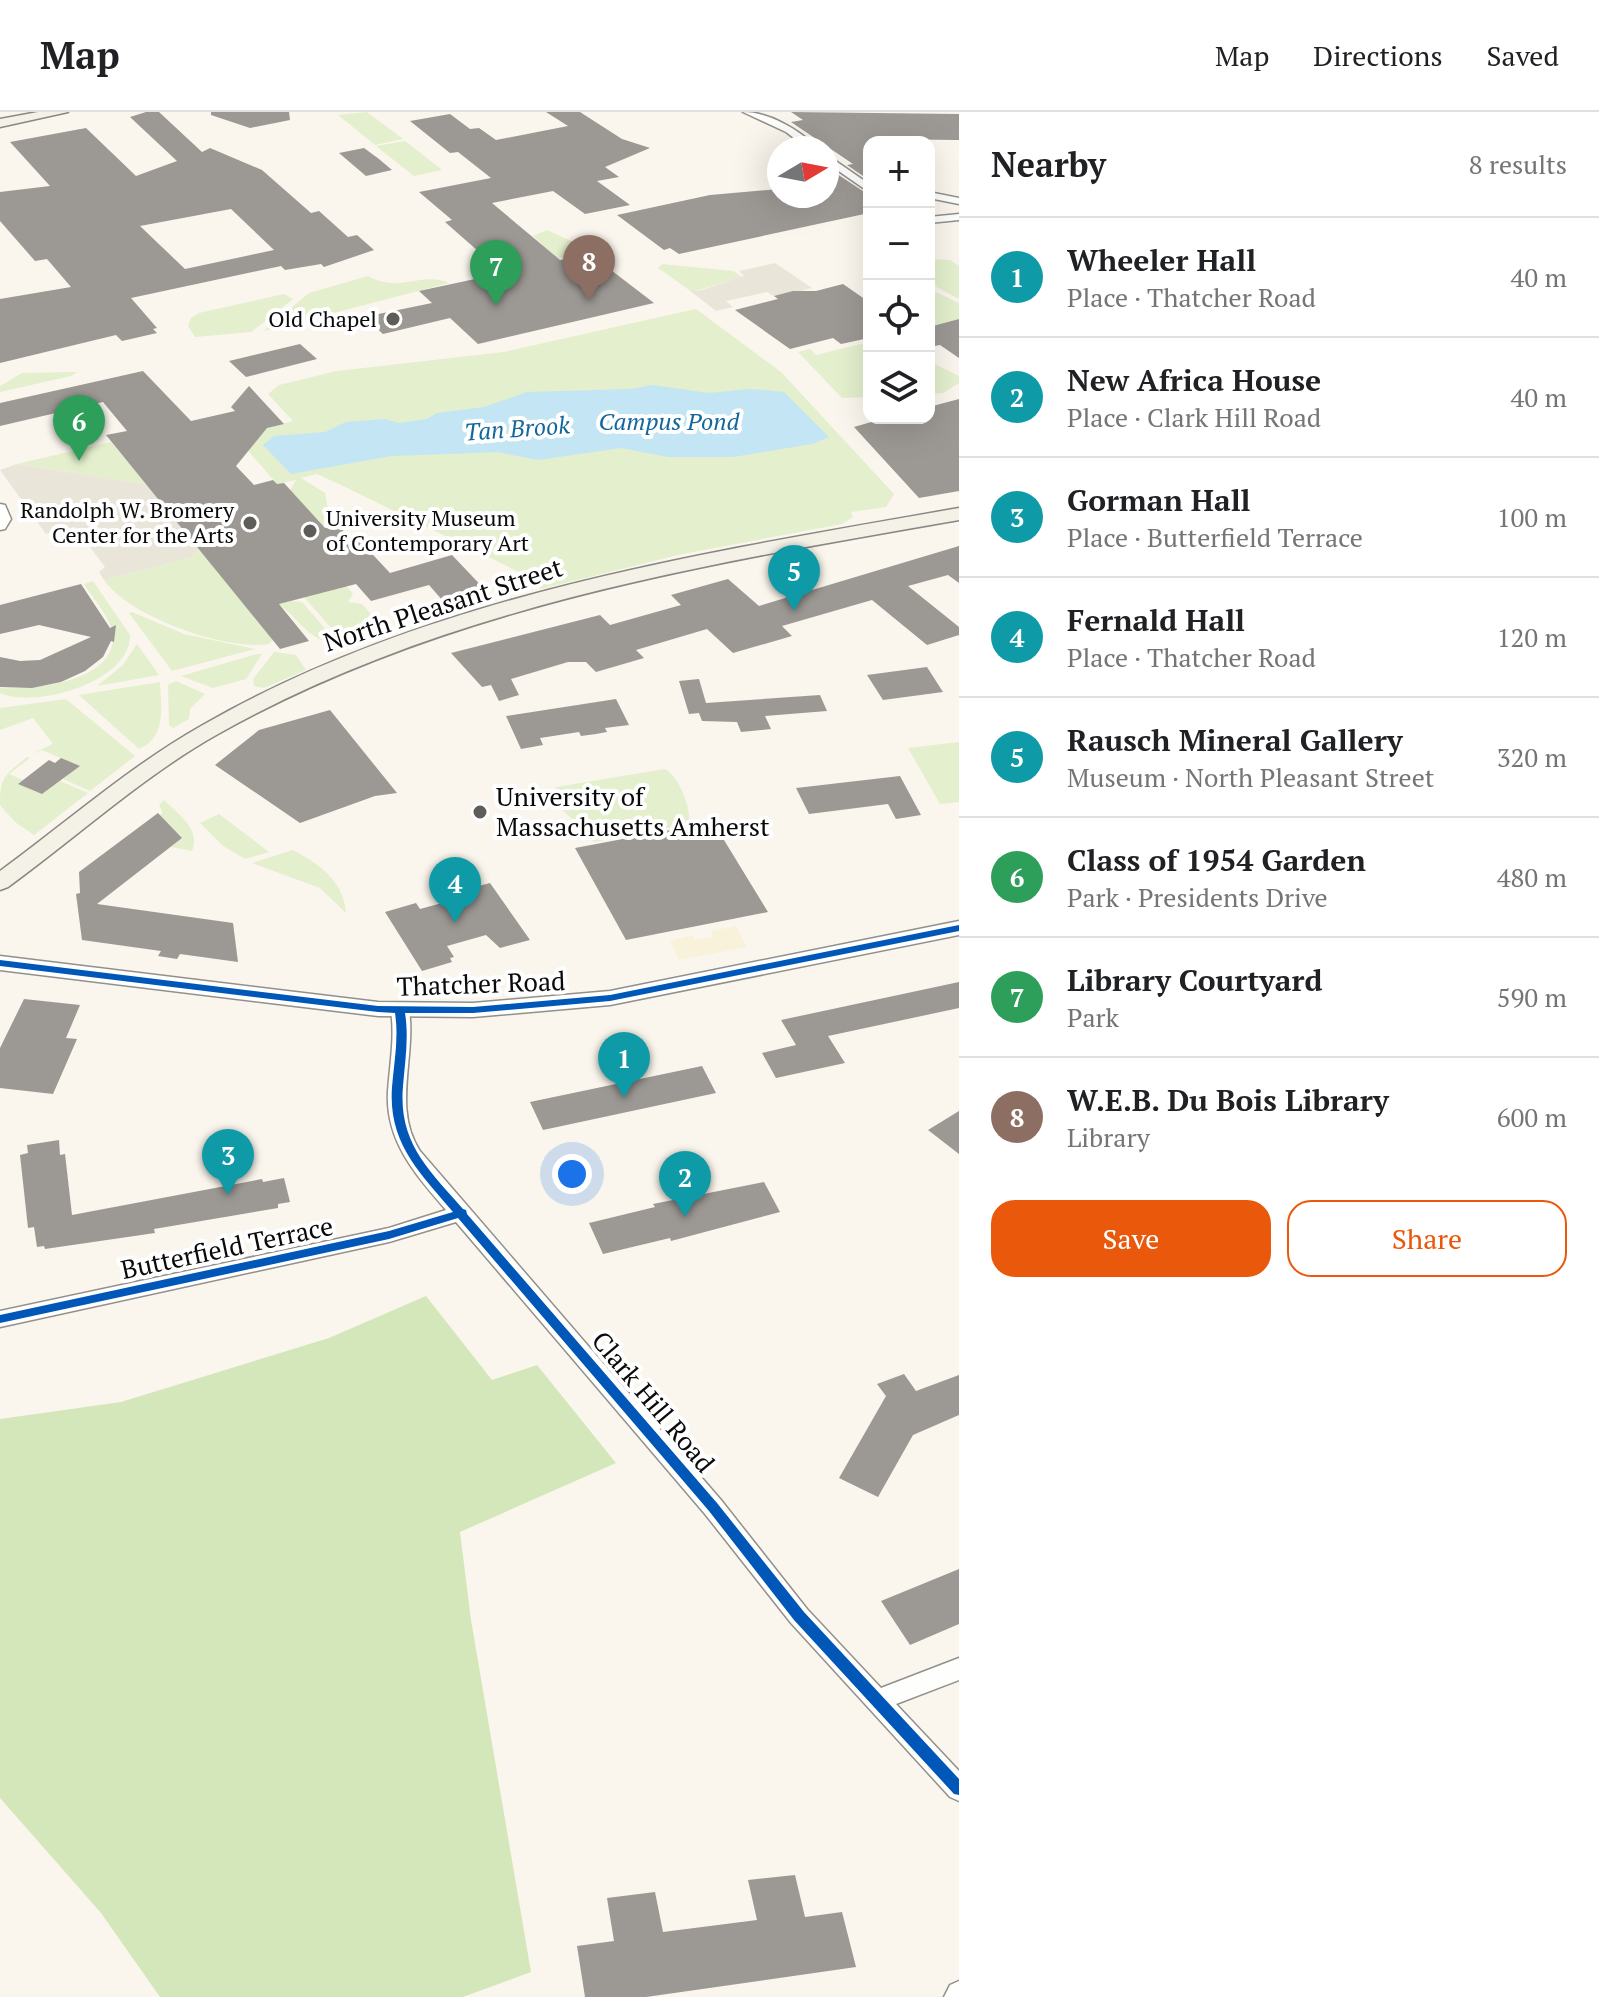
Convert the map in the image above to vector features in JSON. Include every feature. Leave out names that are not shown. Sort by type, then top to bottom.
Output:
[{"type":"main road","points":[[0,123],[61,112]]},
{"type":"main road","name":"North Pleasant Street","points":[[0,882],[180,748],[252,708],[337,667],[477,621],[631,576],[741,552],[959,514]]},
{"type":"street","points":[[748,112],[797,136]]},
{"type":"street","points":[[839,167],[863,185]]},
{"type":"street","points":[[935,196],[959,201]]},
{"type":"street","points":[[935,219],[959,217]]},
{"type":"street","points":[[0,508],[4,519],[0,526]]},
{"type":"street","name":"Thatcher Road","points":[[0,963],[400,1010],[473,1010],[593,1001],[959,928]]},
{"type":"street","name":"Clark Hill Road","points":[[400,1010],[405,1038],[397,1116],[402,1134],[428,1176],[713,1507],[799,1616],[959,1789]]},
{"type":"street","name":"Butterfield Terrace","points":[[0,1319],[389,1235],[462,1213]]},
{"type":"street","points":[[878,1700],[959,1669]]},
{"type":"shaded area","points":[[775,263],[812,288],[775,297],[767,292],[726,301],[733,307],[716,311],[689,290],[699,291],[744,276],[739,271]]},
{"type":"shaded area","points":[[17,464],[166,488],[207,537],[192,557],[104,580],[99,572],[105,567],[75,527],[46,534],[0,470]]},
{"type":"shaded area","points":[[736,926],[747,947],[679,960],[670,941],[693,935],[695,940],[712,937],[712,931]]},
{"type":"green space","points":[[367,112],[403,139],[375,145],[338,115]]},
{"type":"green space","points":[[405,141],[442,170],[414,176],[376,146]]},
{"type":"green space","points":[[547,230],[580,245],[563,258],[529,248],[543,245],[533,236]]},
{"type":"green space","points":[[935,259],[950,260],[959,266],[959,299],[935,286]]},
{"type":"green space","points":[[662,264],[733,271],[742,277],[692,292],[658,268]]},
{"type":"green space","points":[[368,276],[390,283],[429,279],[449,283],[264,331],[309,293]]},
{"type":"green space","points":[[935,292],[959,303],[959,319],[935,325]]},
{"type":"green space","points":[[284,294],[293,299],[251,332],[195,337],[188,326],[191,318],[199,313]]},
{"type":"green space","points":[[696,309],[781,372],[894,494],[886,507],[851,512],[853,517],[842,524],[678,555],[541,589],[517,571],[341,485],[317,474],[301,478],[325,493],[329,515],[323,526],[290,490],[296,480],[277,484],[243,445],[267,428],[293,421],[268,394],[279,385],[337,371],[504,352]]},
{"type":"green space","points":[[863,343],[863,397],[842,398],[798,352],[810,349],[816,355]]},
{"type":"green space","points":[[935,364],[959,376],[959,383],[943,393],[935,394]]},
{"type":"green space","points":[[77,372],[0,392],[0,386],[22,373]]},
{"type":"green space","points":[[111,442],[147,485],[17,464]]},
{"type":"green space","points":[[199,548],[273,640],[269,644],[229,642],[180,628],[135,607],[104,580],[192,557]]},
{"type":"green space","points":[[93,581],[130,635],[126,652],[115,666],[99,678],[57,694],[16,697],[0,693],[0,688],[67,681],[99,666],[109,654],[113,639],[110,625],[84,584]]},
{"type":"green space","points":[[346,586],[353,594],[348,602],[362,604],[390,635],[348,647],[304,597]]},
{"type":"green space","points":[[302,602],[340,646],[313,635],[279,604]]},
{"type":"green space","points":[[129,613],[184,634],[255,649],[172,671]]},
{"type":"green space","points":[[137,644],[159,675],[97,686],[123,665]]},
{"type":"green space","points":[[274,652],[296,655],[306,670],[264,688],[254,686],[253,679]]},
{"type":"green space","points":[[262,654],[246,679],[213,688],[181,676]]},
{"type":"green space","points":[[176,681],[205,694],[190,709],[189,719],[173,728],[169,725],[168,685]]},
{"type":"green space","points":[[160,682],[158,729],[148,744],[139,749],[79,695]]},
{"type":"green space","points":[[66,699],[135,756],[90,791],[63,779],[79,766],[42,750],[29,755],[53,744],[33,718],[0,730],[0,708]]},
{"type":"green space","points":[[959,742],[959,802],[940,804],[908,748]]},
{"type":"green space","points":[[27,757],[30,758],[9,774],[23,780],[18,784],[42,794],[60,781],[88,793],[34,835],[15,822],[0,805],[5,777]]},
{"type":"green space","points":[[665,769],[683,794],[689,824],[594,842],[550,797],[556,787]]},
{"type":"green space","points":[[164,800],[191,829],[192,851],[171,847],[182,838],[160,815],[163,813],[159,805]]},
{"type":"green space","points":[[219,814],[269,852],[245,859],[223,846],[200,823]]},
{"type":"green space","points":[[293,850],[320,867],[335,882],[346,913],[320,888],[252,863]]},
{"type":"green space","points":[[426,1296],[492,1380],[537,1365],[616,1463],[460,1532],[471,1620],[531,1972],[463,1997],[160,1997],[101,1913],[0,1798],[0,1419],[121,1402],[329,1338]]},
{"type":"water","name":"Campus Pond","points":[[652,385],[709,393],[749,389],[784,392],[829,437],[812,444],[733,457],[668,457],[621,448],[538,460],[497,452],[391,456],[291,474],[263,445],[274,436],[325,432],[346,422],[385,419],[399,423],[427,419],[437,413],[484,407],[527,392],[631,389]]},
{"type":"building","points":[[159,112],[202,152],[210,148],[262,170],[311,213],[319,211],[348,237],[357,235],[374,250],[324,267],[321,264],[285,270],[281,266],[131,298],[157,328],[153,329],[157,333],[122,341],[116,335],[0,363],[0,299],[71,287],[47,259],[35,261],[0,221],[0,192],[50,186],[10,142],[86,128],[136,176],[177,161],[130,117]],"holes":[[[231,209],[274,250],[185,269],[140,226]]]},
{"type":"building","points":[[211,112],[289,112],[290,120],[250,128],[211,115]]},
{"type":"building","points":[[546,112],[580,112],[622,139],[650,148],[605,167],[619,177],[597,181],[630,205],[585,214],[553,191],[492,203],[560,260],[590,254],[654,303],[478,344],[450,318],[383,334],[364,317],[432,303],[419,291],[503,273],[445,222],[452,220],[419,192],[491,178],[458,152],[450,153],[410,121],[450,114],[470,129],[479,128],[496,140],[568,126]]},
{"type":"building","points":[[791,112],[959,114],[959,140],[935,140],[935,136],[863,136],[863,176],[847,165],[853,164],[839,155],[839,136],[812,136],[791,122],[803,120]]},
{"type":"building","points":[[364,148],[392,170],[366,176],[339,153]]},
{"type":"building","points":[[839,175],[863,191],[863,214],[679,254],[670,248],[664,250],[617,215],[710,195],[767,190],[767,208],[839,208]]},
{"type":"building","points":[[843,284],[863,298],[863,339],[841,344],[833,338],[790,349],[735,310],[778,299],[774,296],[793,291],[816,291]]},
{"type":"building","points":[[959,319],[959,358],[940,345],[935,346],[935,325]]},
{"type":"building","points":[[300,344],[317,359],[246,377],[229,361]]},
{"type":"building","name":"Randolph W. Bromery Center for the Arts","points":[[143,371],[191,421],[235,411],[231,407],[249,386],[284,424],[267,428],[236,466],[254,485],[273,480],[277,484],[284,483],[325,528],[338,525],[355,543],[361,542],[390,573],[452,555],[491,596],[450,609],[429,585],[371,601],[356,584],[279,604],[309,641],[280,649],[106,435],[127,431],[103,402],[0,426],[0,403]]},
{"type":"building","points":[[959,399],[959,491],[919,498],[854,427],[864,424],[935,424],[935,405]]},
{"type":"building","points":[[959,546],[959,583],[948,575],[908,586],[959,627],[959,635],[927,645],[872,600],[782,626],[792,636],[733,653],[707,629],[636,650],[644,658],[596,672],[586,662],[568,662],[511,679],[519,695],[499,701],[491,685],[482,687],[451,653],[600,615],[610,625],[681,605],[671,595],[728,579],[759,606]]},
{"type":"building","points":[[81,584],[110,628],[116,625],[114,642],[111,641],[103,657],[85,671],[61,682],[32,688],[0,687],[0,657],[20,661],[40,660],[91,637],[39,625],[0,634],[0,605]]},
{"type":"building","points":[[927,667],[943,692],[883,700],[867,675]]},
{"type":"building","points":[[699,679],[706,703],[820,695],[827,711],[765,716],[771,729],[741,732],[737,722],[702,721],[699,713],[689,714],[679,681]]},
{"type":"building","points":[[616,699],[629,725],[605,728],[607,732],[596,734],[581,736],[579,732],[540,738],[543,745],[521,749],[506,716]]},
{"type":"building","points":[[330,710],[397,793],[375,796],[300,823],[215,765],[259,730]]},
{"type":"building","points":[[61,758],[80,766],[42,794],[18,784],[49,760],[55,763]]},
{"type":"building","points":[[900,776],[921,815],[896,819],[888,804],[809,814],[796,788]]},
{"type":"building","points":[[158,813],[182,838],[97,904],[233,923],[238,962],[180,954],[177,959],[158,956],[161,951],[82,940],[76,894],[80,893],[79,872]]},
{"type":"building","points":[[713,822],[768,912],[626,940],[575,848]]},
{"type":"building","points":[[490,883],[530,940],[500,948],[486,935],[447,946],[454,957],[450,958],[452,962],[422,971],[385,912],[416,903],[420,909],[464,897],[460,891]]},
{"type":"building","points":[[959,982],[959,1008],[828,1036],[845,1063],[776,1078],[762,1053],[796,1045],[781,1020]]},
{"type":"building","points":[[24,999],[80,1005],[66,1038],[77,1039],[53,1094],[0,1088],[0,1048]]},
{"type":"building","points":[[702,1066],[716,1093],[543,1130],[530,1102]]},
{"type":"building","points":[[959,1111],[959,1154],[928,1130]]},
{"type":"building","points":[[59,1140],[60,1155],[65,1154],[72,1215],[262,1179],[263,1182],[284,1178],[290,1202],[278,1204],[278,1208],[154,1229],[155,1233],[45,1249],[44,1246],[37,1247],[34,1227],[28,1228],[20,1155],[28,1153],[27,1145]]},
{"type":"building","points":[[764,1182],[780,1212],[671,1241],[670,1238],[603,1254],[589,1223],[655,1207],[653,1204]]},
{"type":"building","points":[[904,1374],[916,1391],[959,1375],[959,1415],[913,1435],[878,1497],[839,1478],[886,1396],[877,1384]]},
{"type":"building","points":[[959,1569],[959,1624],[910,1645],[881,1601]]},
{"type":"building","points":[[795,1875],[805,1917],[842,1912],[856,1967],[646,1997],[585,1997],[577,1946],[614,1941],[607,1898],[655,1892],[663,1932],[757,1920],[748,1880]]},
{"type":"cycle path","points":[[0,963],[378,1009],[473,1010],[610,998],[959,928]]},
{"type":"cycle path","points":[[400,1010],[402,1041],[397,1088],[398,1119],[404,1140],[417,1161],[713,1507],[799,1616],[959,1789]]},
{"type":"cycle path","points":[[0,1319],[389,1235],[462,1213]]},
{"type":"place","name":"W.E.B. Du Bois Library","points":[[589,301]]},
{"type":"place","name":"Library Courtyard","points":[[496,306]]},
{"type":"place","name":"Old Chapel","points":[[393,319]]},
{"type":"place","name":"Class of 1954 Garden","points":[[79,461]]},
{"type":"place","name":"Randolph W. Bromery Center for the Arts","points":[[250,523]]},
{"type":"place","name":"University Museum of Contemporary Art","points":[[310,531]]},
{"type":"place","name":"Rausch Mineral Gallery","points":[[794,611]]},
{"type":"place","name":"University of Massachusetts Amherst","points":[[480,812]]},
{"type":"place","name":"Fernald Hall","points":[[455,923]]},
{"type":"place","name":"Wheeler Hall","points":[[624,1098]]},
{"type":"place","name":"Gorman Hall","points":[[228,1195]]},
{"type":"place","name":"New Africa House","points":[[685,1217]]},
{"type":"water label","name":"Tan Brook","points":[[517,429]]}]
